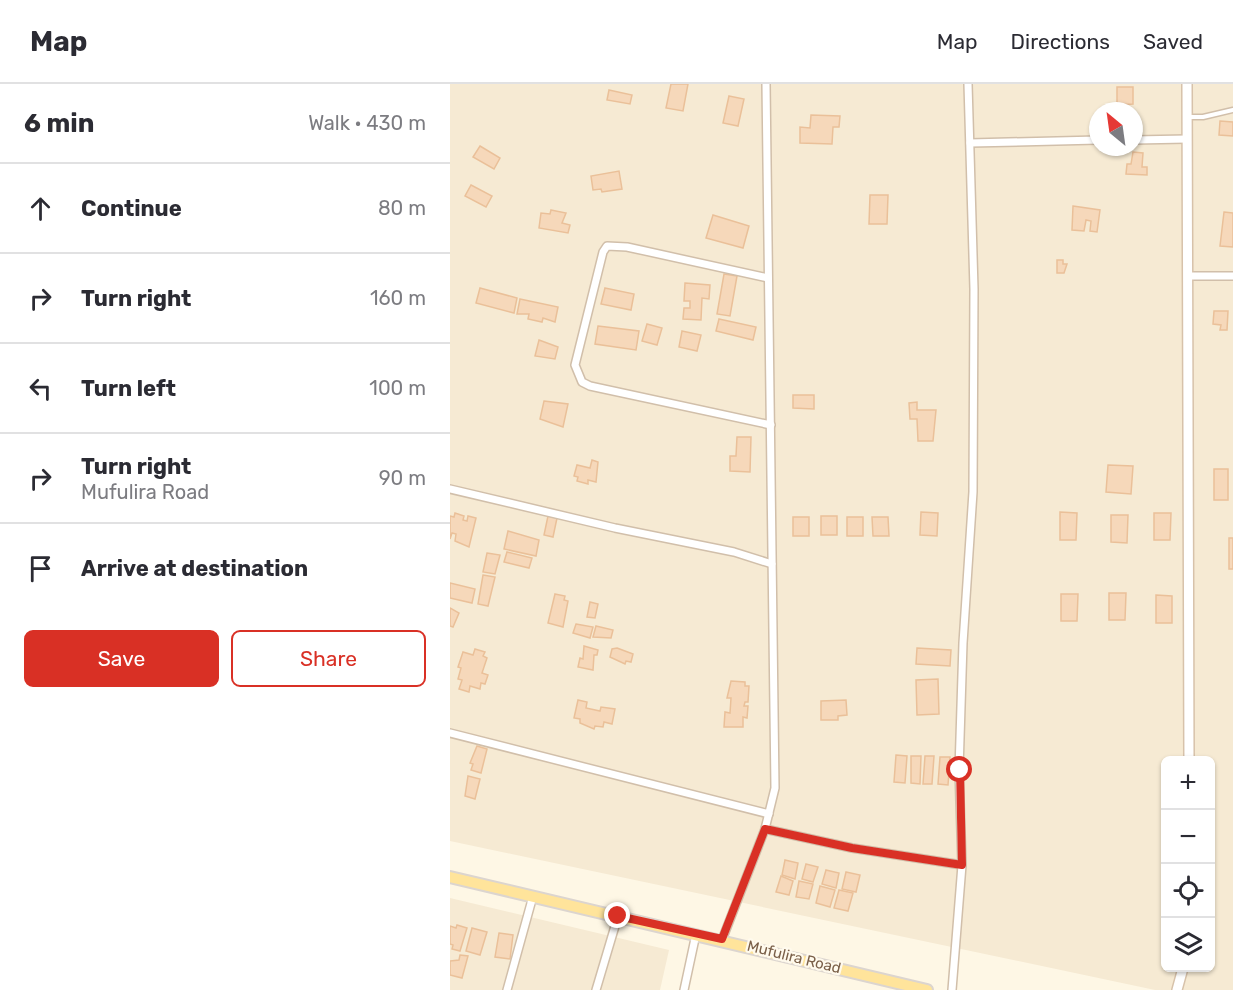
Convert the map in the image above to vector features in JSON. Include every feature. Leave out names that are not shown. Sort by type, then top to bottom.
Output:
[{"type":"main road","name":"Mufulira Road","points":[[450,878],[722,939],[927,990]]},
{"type":"street","points":[[722,939],[765,829],[775,788],[766,84]]},
{"type":"street","points":[[952,990],[962,865],[960,770],[963,643],[973,492],[974,329],[968,84]]},
{"type":"street","points":[[1187,84],[1187,526],[1190,756]]},
{"type":"street","points":[[1143,140],[1187,139]]},
{"type":"street","points":[[970,142],[1089,140]]},
{"type":"street","points":[[768,278],[627,247],[607,246],[603,252],[575,364],[582,382],[590,386],[771,425]]},
{"type":"street","points":[[1188,276],[1233,276]]},
{"type":"street","points":[[450,489],[615,528],[734,552],[772,564]]},
{"type":"street","points":[[450,733],[769,814]]},
{"type":"street","points":[[765,829],[852,848],[962,865]]},
{"type":"street","points":[[507,990],[533,896]]},
{"type":"street","points":[[596,990],[618,916]]},
{"type":"street","points":[[684,990],[696,933]]},
{"type":"street","points":[[1177,990],[1182,972]]},
{"type":"lane","points":[[1187,117],[1203,117],[1233,110]]},
{"type":"shaded area","points":[[450,84],[1233,84],[1233,990],[1155,990],[450,841]]},
{"type":"shaded area","points":[[450,898],[669,950],[660,990],[450,990]]},
{"type":"building","points":[[671,84],[688,84],[683,111],[666,108]]},
{"type":"building","points":[[1117,87],[1133,87],[1133,102],[1117,102]]},
{"type":"building","points":[[609,90],[632,95],[630,104],[607,100]]},
{"type":"building","points":[[729,96],[744,99],[738,126],[723,123]]},
{"type":"building","points":[[811,115],[840,116],[839,127],[833,127],[832,144],[800,143],[800,127],[810,128]]},
{"type":"building","points":[[1220,121],[1233,122],[1233,136],[1219,135]]},
{"type":"building","points":[[480,146],[500,158],[494,169],[473,157]]},
{"type":"building","points":[[1132,156],[1143,156],[1142,167],[1147,167],[1147,175],[1126,174],[1127,164],[1131,164]]},
{"type":"building","points":[[619,171],[622,189],[602,192],[601,189],[593,190],[591,176]]},
{"type":"building","points":[[471,185],[492,196],[486,207],[465,196]]},
{"type":"building","points":[[870,195],[888,195],[887,224],[869,224]]},
{"type":"building","points":[[1073,206],[1100,210],[1097,232],[1090,231],[1091,221],[1086,220],[1084,231],[1072,230]]},
{"type":"building","points":[[551,210],[566,213],[562,223],[570,225],[568,233],[539,228],[541,213],[550,214]]},
{"type":"building","points":[[1224,212],[1233,213],[1233,247],[1220,246]]},
{"type":"building","points":[[713,215],[749,226],[743,248],[706,238]]},
{"type":"building","points":[[1057,260],[1063,260],[1063,264],[1067,264],[1064,273],[1057,273]]},
{"type":"building","points":[[724,274],[737,276],[730,316],[717,314]]},
{"type":"building","points":[[685,283],[710,285],[709,299],[702,298],[701,320],[683,319],[684,308],[690,308],[690,301],[684,301]]},
{"type":"building","points":[[480,288],[517,298],[514,313],[476,303]]},
{"type":"building","points":[[605,288],[634,294],[631,310],[601,304]]},
{"type":"building","points":[[520,299],[558,307],[555,322],[543,318],[542,322],[528,319],[529,314],[517,314]]},
{"type":"building","points":[[1214,311],[1228,311],[1227,330],[1220,330],[1221,325],[1213,324]]},
{"type":"building","points":[[719,319],[756,327],[753,340],[716,331]]},
{"type":"building","points":[[647,324],[662,328],[657,345],[642,341]]},
{"type":"building","points":[[598,326],[639,331],[636,350],[595,344]]},
{"type":"building","points":[[682,331],[701,335],[697,351],[679,347]]},
{"type":"building","points":[[539,340],[558,347],[555,359],[535,356]]},
{"type":"building","points":[[793,395],[814,395],[814,409],[793,408]]},
{"type":"building","points":[[544,401],[568,404],[563,427],[540,419]]},
{"type":"building","points":[[917,402],[917,410],[936,410],[933,441],[918,441],[917,419],[910,419],[909,403]]},
{"type":"building","points":[[737,437],[751,437],[750,472],[730,471],[730,456],[736,456]]},
{"type":"building","points":[[592,460],[598,462],[596,482],[588,480],[588,484],[577,481],[578,477],[574,476],[577,465],[590,468]]},
{"type":"building","points":[[1108,465],[1133,466],[1131,494],[1106,492]]},
{"type":"building","points":[[1214,469],[1228,469],[1228,500],[1214,500]]},
{"type":"building","points":[[921,512],[938,513],[937,536],[920,535]]},
{"type":"building","points":[[1060,512],[1077,513],[1076,540],[1060,540]]},
{"type":"building","points":[[455,513],[464,516],[463,520],[467,521],[468,516],[476,518],[469,547],[455,541],[456,534],[452,533],[450,539],[450,516],[454,517]]},
{"type":"building","points":[[1154,513],[1171,513],[1170,540],[1154,540]]},
{"type":"building","points":[[1111,515],[1128,515],[1127,543],[1111,542]]},
{"type":"building","points":[[548,516],[557,518],[553,537],[544,535]]},
{"type":"building","points":[[821,516],[837,516],[837,535],[821,535]]},
{"type":"building","points":[[793,517],[809,517],[809,536],[793,536]]},
{"type":"building","points":[[847,517],[863,517],[863,536],[847,536]]},
{"type":"building","points":[[872,517],[888,517],[889,536],[873,536]]},
{"type":"building","points":[[508,531],[539,540],[536,556],[504,549]]},
{"type":"building","points":[[1229,538],[1233,538],[1233,569],[1229,569]]},
{"type":"building","points":[[507,552],[532,558],[529,568],[504,562]]},
{"type":"building","points":[[487,553],[500,555],[495,574],[483,572]]},
{"type":"building","points":[[483,575],[495,577],[488,606],[478,604]]},
{"type":"building","points":[[450,583],[475,589],[472,603],[450,598]]},
{"type":"building","points":[[1109,593],[1126,593],[1125,620],[1109,620]]},
{"type":"building","points":[[555,594],[565,596],[564,600],[568,601],[563,627],[548,623]]},
{"type":"building","points":[[1061,594],[1078,594],[1077,621],[1061,621]]},
{"type":"building","points":[[1156,595],[1172,596],[1172,623],[1156,623]]},
{"type":"building","points":[[590,602],[598,604],[595,618],[587,617]]},
{"type":"building","points":[[450,608],[459,613],[453,627],[450,626]]},
{"type":"building","points":[[576,624],[593,627],[590,638],[573,633]]},
{"type":"building","points":[[596,626],[613,630],[611,638],[593,637]]},
{"type":"building","points":[[584,646],[598,650],[597,655],[594,655],[593,670],[578,667],[580,658],[583,659]]},
{"type":"building","points":[[617,648],[633,654],[631,662],[626,661],[625,664],[610,657],[612,649]]},
{"type":"building","points":[[917,648],[951,650],[950,666],[916,664]]},
{"type":"building","points":[[475,649],[485,652],[483,656],[487,658],[482,673],[488,675],[485,684],[481,683],[480,689],[470,686],[469,692],[459,689],[462,680],[458,679],[461,668],[458,667],[463,652],[473,655]]},
{"type":"building","points":[[938,679],[939,714],[917,715],[916,680]]},
{"type":"building","points":[[731,681],[745,682],[745,686],[749,686],[748,702],[745,702],[744,706],[748,706],[747,718],[743,717],[743,727],[724,727],[725,712],[730,713],[731,698],[727,698]]},
{"type":"building","points":[[578,700],[587,702],[586,708],[600,711],[601,707],[615,709],[612,724],[604,722],[603,727],[595,726],[594,729],[580,723],[580,719],[574,718]]},
{"type":"building","points":[[846,700],[847,715],[838,716],[838,720],[821,720],[821,701]]},
{"type":"building","points":[[477,746],[487,749],[481,773],[471,770],[473,764],[470,763]]},
{"type":"building","points":[[896,755],[907,756],[905,783],[894,782]]},
{"type":"building","points":[[911,756],[921,756],[920,784],[911,783]]},
{"type":"building","points":[[925,756],[934,756],[932,784],[923,784]]},
{"type":"building","points":[[940,757],[950,757],[948,785],[938,784]]},
{"type":"building","points":[[468,776],[480,779],[475,799],[465,796]]},
{"type":"building","points":[[785,860],[798,863],[795,879],[782,875]]},
{"type":"building","points":[[806,864],[818,867],[813,882],[802,879]]},
{"type":"building","points":[[826,870],[839,873],[836,888],[822,884]]},
{"type":"building","points":[[846,872],[860,875],[856,892],[842,889]]},
{"type":"building","points":[[781,876],[793,881],[789,895],[776,892]]},
{"type":"building","points":[[799,881],[813,884],[809,899],[796,897]]},
{"type":"building","points":[[820,886],[835,890],[830,907],[816,903]]},
{"type":"building","points":[[839,890],[853,893],[848,911],[834,908]]},
{"type":"building","points":[[457,925],[467,928],[460,951],[452,949],[453,945],[450,944],[450,926],[456,928]]},
{"type":"building","points":[[472,928],[487,932],[480,955],[466,951]]},
{"type":"building","points":[[499,933],[513,935],[510,959],[495,957]]},
{"type":"building","points":[[460,955],[468,956],[462,978],[450,975],[450,961],[459,960]]},
{"type":"route","points":[[618,916],[722,939],[765,829],[852,848],[962,865],[960,770]]}]
